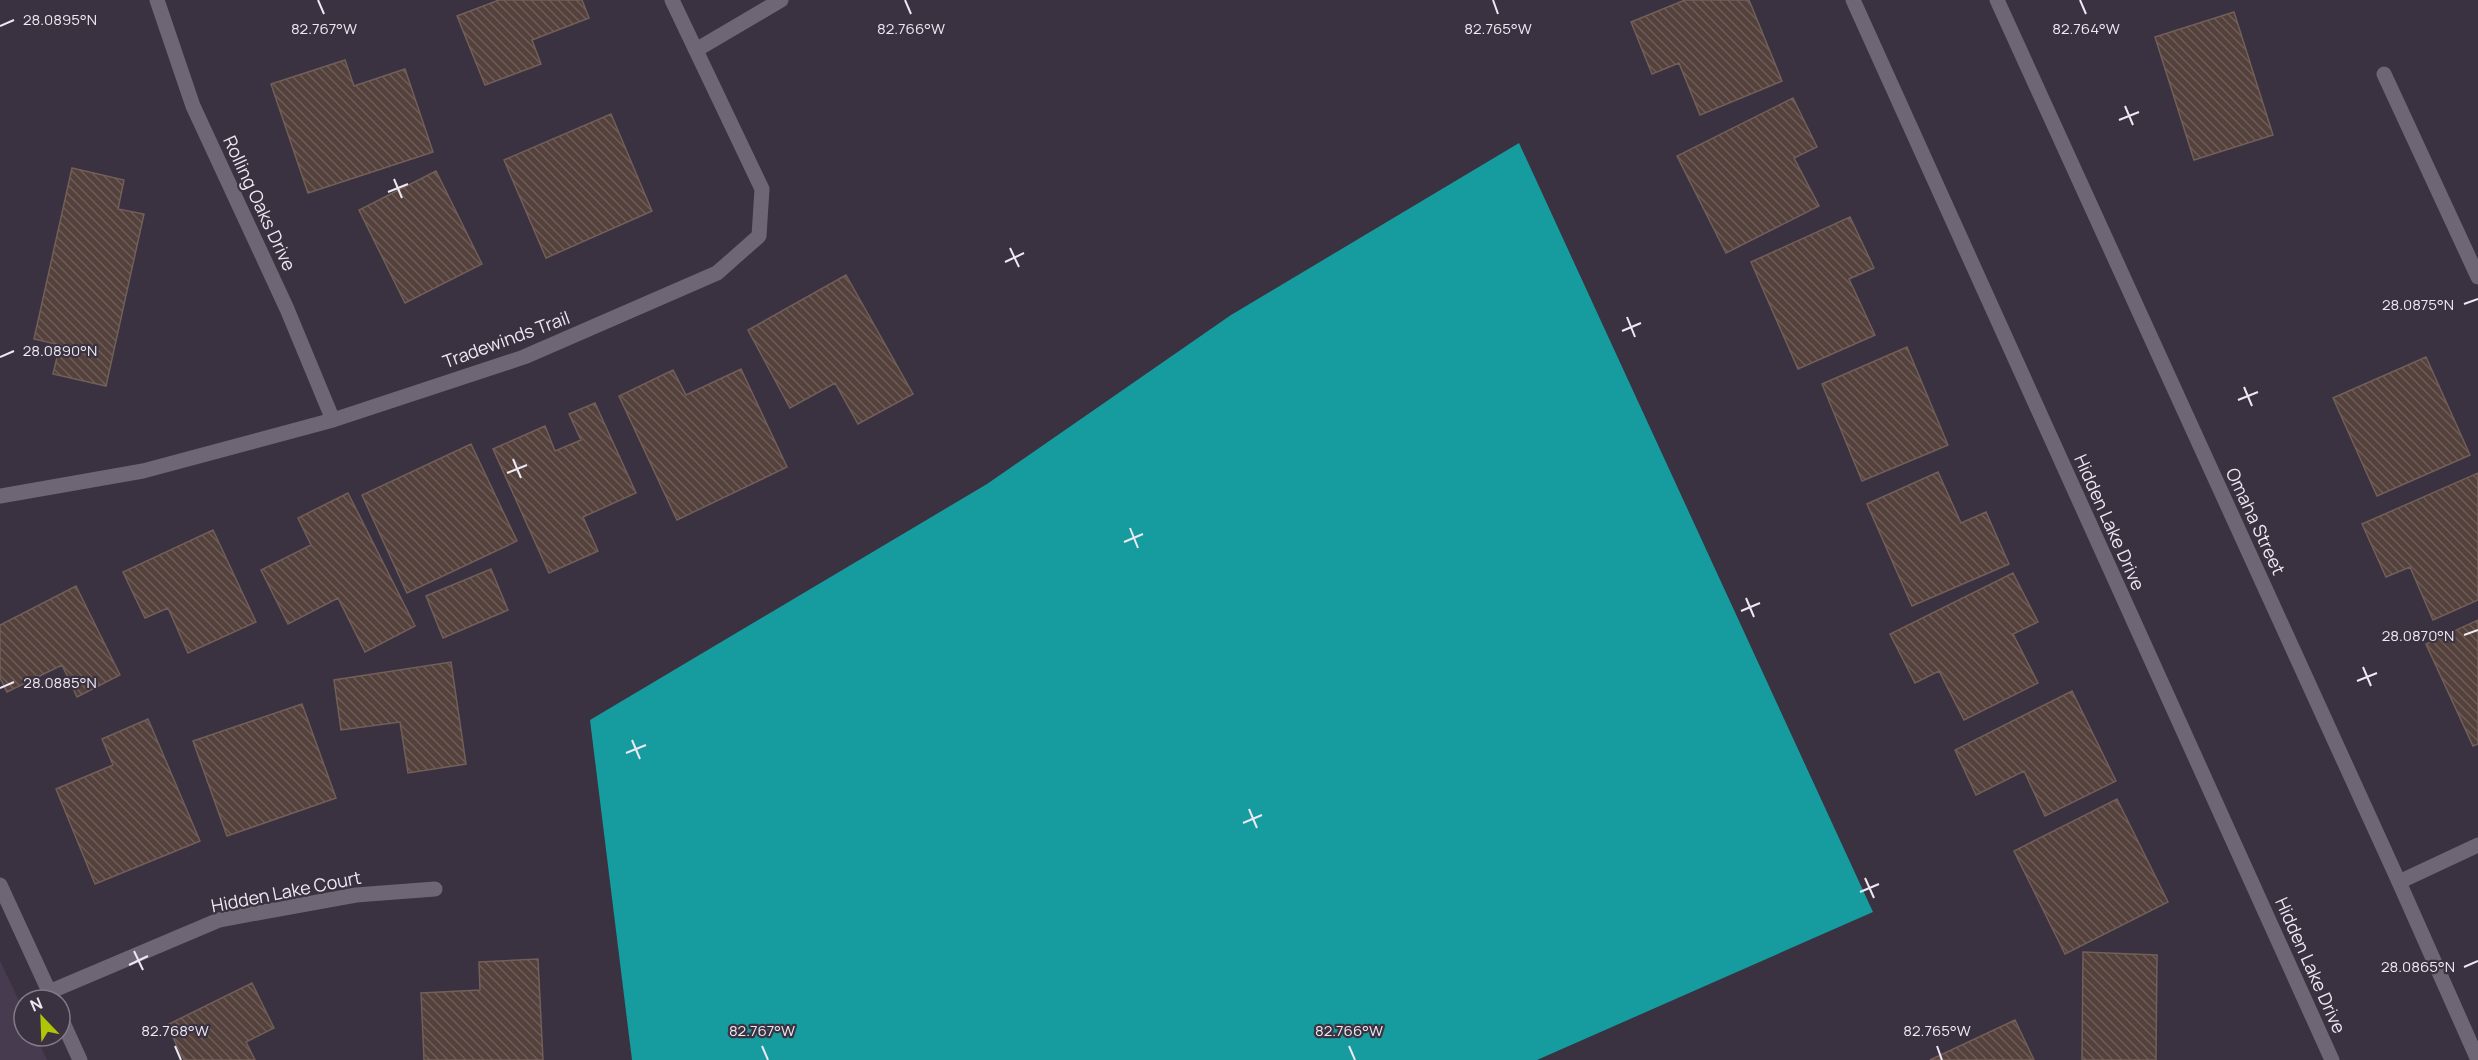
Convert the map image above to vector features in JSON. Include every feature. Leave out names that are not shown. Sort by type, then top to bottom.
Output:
[{"type":"street","name":"Rolling Oaks Drive","points":[[158,0],[193,106],[287,309],[333,420]]},
{"type":"street","name":"Tradewinds Trail","points":[[0,496],[143,471],[333,420],[524,357],[717,273],[759,236],[762,189],[672,0]]},
{"type":"street","points":[[696,50],[781,0]]},
{"type":"street","name":"Hidden Lake Drive","points":[[1853,0],[2332,1060]]},
{"type":"street","name":"Omaha Street","points":[[1997,0],[2478,1060]]},
{"type":"street","points":[[2384,74],[2478,277]]},
{"type":"street","points":[[2399,882],[2478,845]]},
{"type":"street","points":[[0,885],[47,988]]},
{"type":"street","name":"Hidden Lake Court","points":[[69,988],[219,920],[356,896],[435,889]]},
{"type":"street","points":[[72,1042],[80,1060]]},
{"type":"shaded area","points":[[0,961],[13,988],[12,1048],[42,1048],[47,1060],[0,1060]]},
{"type":"water","points":[[1519,143],[1873,912],[1537,1060],[632,1060],[590,720],[987,484],[1231,315]]},
{"type":"building","points":[[499,0],[582,0],[589,18],[532,40],[541,64],[485,85],[457,16]]},
{"type":"building","points":[[1685,0],[1749,0],[1782,81],[1700,115],[1679,63],[1652,74],[1631,22]]},
{"type":"building","points":[[2234,12],[2273,135],[2194,160],[2155,37]]},
{"type":"building","points":[[345,60],[354,86],[405,69],[433,152],[308,193],[271,84]]},
{"type":"building","points":[[1793,98],[1817,147],[1794,158],[1819,206],[1726,253],[1677,156]]},
{"type":"building","points":[[611,114],[652,211],[546,258],[504,160]]},
{"type":"building","points":[[72,168],[124,180],[118,209],[144,214],[106,386],[53,374],[60,345],[34,339]]},
{"type":"building","points":[[436,171],[482,264],[405,303],[359,210]]},
{"type":"building","points":[[1850,217],[1874,268],[1849,279],[1875,335],[1798,369],[1751,262]]},
{"type":"building","points":[[846,275],[913,394],[858,424],[835,383],[790,408],[748,330]]},
{"type":"building","points":[[1907,347],[1948,445],[1862,481],[1822,384]]},
{"type":"building","points":[[2426,357],[2470,455],[2377,496],[2333,398]]},
{"type":"building","points":[[741,369],[787,467],[677,520],[619,396],[673,370],[686,395]]},
{"type":"building","points":[[595,403],[636,493],[583,517],[598,551],[549,573],[493,449],[545,426],[555,451],[581,440],[569,414]]},
{"type":"building","points":[[471,444],[517,541],[407,593],[362,495]]},
{"type":"building","points":[[1938,472],[1961,523],[1986,512],[2009,564],[1912,606],[1867,504]]},
{"type":"building","points":[[2478,473],[2478,600],[2433,620],[2410,567],[2386,577],[2362,524]]},
{"type":"building","points":[[348,493],[415,626],[365,652],[338,598],[288,624],[261,570],[311,545],[298,518]]},
{"type":"building","points":[[213,530],[256,622],[188,653],[168,608],[145,618],[123,572]]},
{"type":"building","points":[[491,569],[508,610],[443,638],[426,596]]},
{"type":"building","points":[[2013,573],[2038,622],[2013,634],[2038,683],[1964,720],[1939,671],[1915,683],[1890,634]]},
{"type":"building","points":[[76,586],[120,675],[77,697],[62,665],[7,692],[0,678],[0,625]]},
{"type":"building","points":[[2478,620],[2478,744],[2473,746],[2426,644]]},
{"type":"building","points":[[451,662],[466,764],[408,773],[400,722],[341,730],[334,680]]},
{"type":"building","points":[[2072,691],[2116,781],[2045,816],[2024,771],[1976,795],[1955,750]]},
{"type":"building","points":[[302,704],[336,798],[227,836],[193,741]]},
{"type":"building","points":[[148,719],[200,841],[95,884],[56,789],[113,765],[102,739]]},
{"type":"building","points":[[2117,799],[2168,902],[2065,954],[2014,851]]},
{"type":"building","points":[[2083,952],[2157,955],[2156,1060],[2082,1060]]},
{"type":"building","points":[[538,959],[543,1060],[424,1060],[421,993],[480,990],[479,962]]},
{"type":"building","points":[[252,983],[274,1028],[246,1042],[255,1060],[184,1060],[167,1025]]},
{"type":"building","points":[[2015,1020],[2034,1060],[1930,1060]]}]
